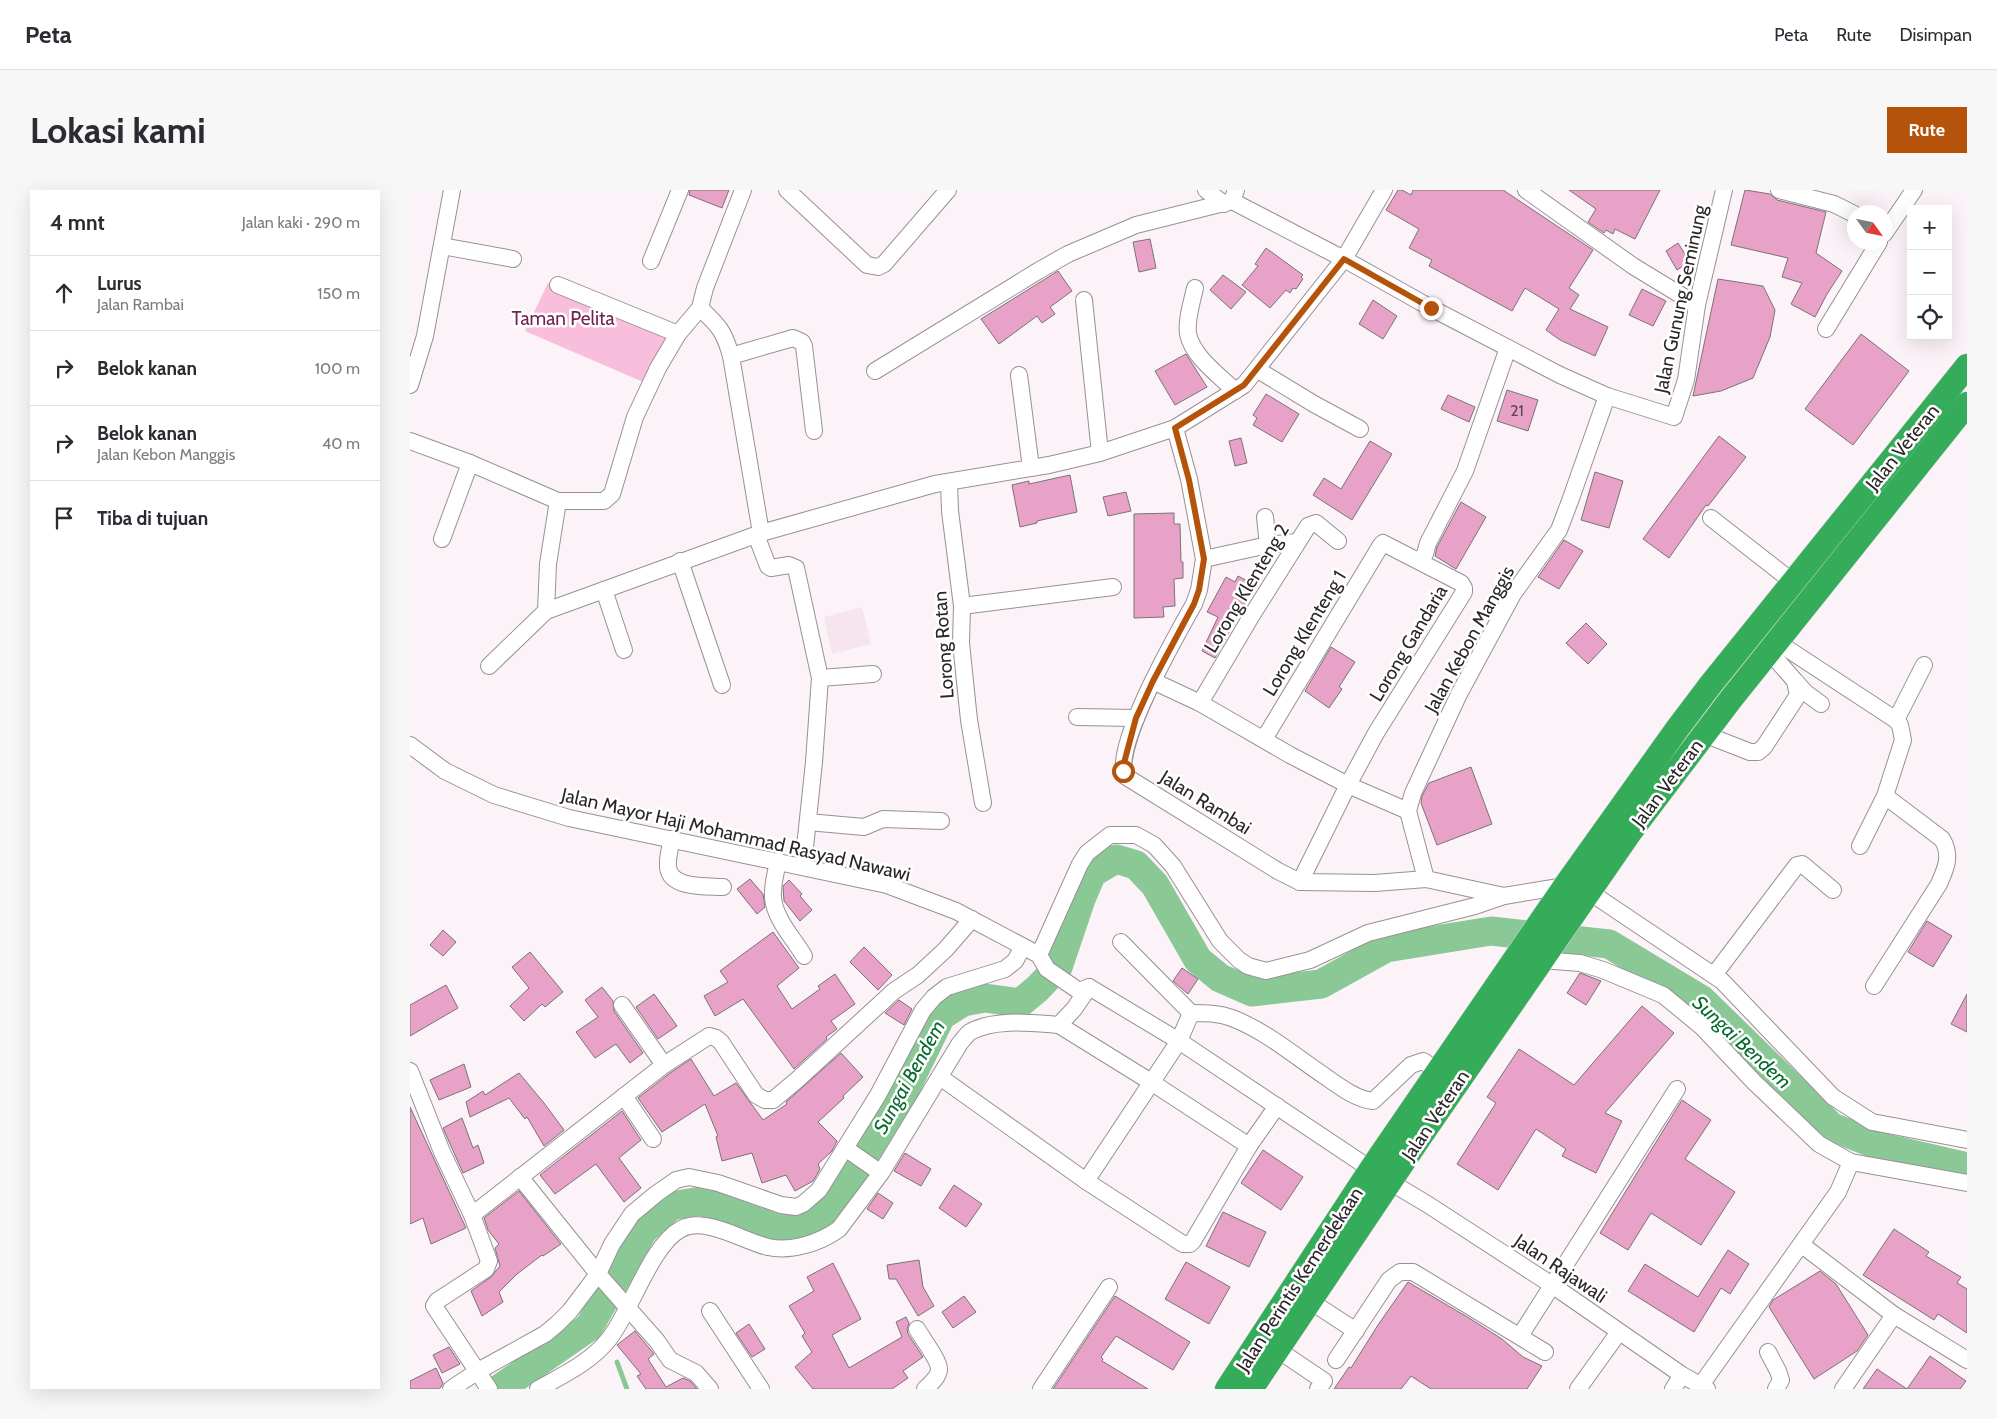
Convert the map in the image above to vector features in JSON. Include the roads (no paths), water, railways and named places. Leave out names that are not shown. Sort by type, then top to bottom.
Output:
[{"type":"highway","name":"Jalan Veteran","points":[[1384,1177],[1537,953],[1676,729],[1967,366]]},
{"type":"highway","name":"Jalan Veteran","points":[[1573,895],[1631,831],[1704,734],[1967,404]]},
{"type":"highway","name":"Jalan Veteran","points":[[1384,1177],[1436,1075],[1537,953]]},
{"type":"highway","points":[[1252,1389],[1310,1301],[1384,1177]]},
{"type":"highway","name":"Jalan Perintis Kemerdekaan","points":[[1227,1389],[1384,1177]]},
{"type":"street","points":[[410,385],[425,336],[452,190]]},
{"type":"street","points":[[651,261],[680,190]]},
{"type":"street","points":[[410,441],[470,463],[558,500],[604,502],[612,494],[635,417],[658,368],[678,334],[700,308],[705,288],[743,190]]},
{"type":"street","points":[[786,190],[867,266],[878,267],[884,264],[948,190]]},
{"type":"street","points":[[1206,190],[1231,198],[1431,308],[1607,396]]},
{"type":"street","points":[[489,666],[546,611],[680,561],[758,534],[935,484],[949,484],[1100,453],[1175,428],[1235,392],[1258,370],[1344,259],[1384,190]]},
{"type":"street","points":[[1526,190],[1634,266],[1697,305]]},
{"type":"street","name":"Jalan Gunung Seminung","points":[[1607,396],[1674,416],[1686,380],[1697,305],[1724,190]]},
{"type":"street","points":[[1779,190],[1836,197],[1847,207]]},
{"type":"street","points":[[1892,222],[1914,190]]},
{"type":"street","points":[[875,371],[1068,254],[1136,225],[1231,198]]},
{"type":"street","points":[[442,246],[513,259]]},
{"type":"street","points":[[1826,329],[1874,250]]},
{"type":"street","points":[[558,285],[678,334]]},
{"type":"street","points":[[1196,288],[1188,332],[1190,342],[1196,353],[1235,392]]},
{"type":"street","points":[[1084,300],[1100,453]]},
{"type":"street","points":[[700,308],[718,325],[726,339],[731,356],[758,534],[768,566],[771,568],[789,565],[796,568],[820,678],[803,866]]},
{"type":"street","points":[[731,356],[793,338],[802,342],[814,431]]},
{"type":"street","name":"Lorong Gandaria","points":[[1300,882],[1376,733],[1464,592],[1461,583],[1419,561],[1425,554],[1428,543],[1465,471],[1508,348]]},
{"type":"street","points":[[1258,370],[1360,429]]},
{"type":"street","points":[[1019,375],[1031,468]]},
{"type":"street","name":"Jalan Kebon Manggis","points":[[1408,811],[1424,767],[1459,694],[1513,594],[1559,530],[1607,396]]},
{"type":"street","name":"Jalan Rambai","points":[[1175,428],[1189,480],[1204,559],[1199,590],[1194,604],[1153,681],[1136,718],[1124,763],[1125,776],[1278,871],[1300,882],[1375,883],[1426,878],[1504,896],[1573,895]]},
{"type":"street","points":[[442,540],[470,463]]},
{"type":"street","name":"Lorong Rotan","points":[[949,484],[950,511],[962,606],[962,653],[969,720],[983,803]]},
{"type":"street","points":[[546,611],[548,564],[558,500]]},
{"type":"street","points":[[1265,517],[1268,545]]},
{"type":"street","points":[[1711,518],[1793,582]]},
{"type":"street","name":"Lorong Klenteng 2","points":[[1200,703],[1296,542],[1308,526],[1316,523],[1338,541]]},
{"type":"street","points":[[1204,559],[1268,545],[1296,542]]},
{"type":"street","name":"Lorong Klenteng 1","points":[[1264,739],[1379,547],[1383,543],[1419,561]]},
{"type":"street","points":[[680,561],[722,686]]},
{"type":"street","points":[[962,606],[1113,587]]},
{"type":"street","points":[[604,590],[624,650]]},
{"type":"street","points":[[1773,647],[1794,681],[1821,704]]},
{"type":"street","points":[[1773,647],[1896,720],[1900,725],[1903,740],[1886,796],[1860,846]]},
{"type":"street","points":[[1896,720],[1924,665]]},
{"type":"street","points":[[820,678],[873,674]]},
{"type":"street","points":[[1153,681],[1200,703],[1290,755],[1348,785],[1408,811],[1426,878]]},
{"type":"street","points":[[1704,734],[1750,752],[1758,752],[1764,747],[1795,702],[1798,695],[1794,681]]},
{"type":"street","points":[[1078,716],[1136,718]]},
{"type":"street","name":"Jalan Mayor Haji Mohammad Rasyad Nawawi","points":[[410,745],[445,771],[494,795],[569,818],[887,885],[972,919],[1023,947],[1084,990]]},
{"type":"street","points":[[1874,986],[1939,884],[1946,869],[1948,858],[1947,847],[1942,839],[1886,796]]},
{"type":"street","points":[[808,822],[864,827],[883,819],[941,821]]},
{"type":"street","points":[[1043,962],[1080,864],[1087,852],[1110,835],[1136,834],[1154,845],[1173,866],[1220,941],[1239,960],[1248,966],[1266,971],[1310,960],[1368,933],[1475,906],[1504,896]]},
{"type":"street","points":[[672,839],[668,869],[673,878],[680,882],[723,887]]},
{"type":"street","points":[[778,861],[772,894],[776,911],[804,956]]},
{"type":"street","points":[[1714,975],[1797,866],[1802,864],[1833,890]]},
{"type":"street","points":[[1573,895],[1722,981],[1833,1097],[1872,1122],[1967,1140]]},
{"type":"street","points":[[472,1215],[664,1065],[709,1036],[721,1042],[756,1094],[765,1100],[773,1100],[894,991],[918,975],[946,949],[972,919]]},
{"type":"street","points":[[1121,942],[1191,1014],[1210,1013],[1232,1018],[1258,1031],[1336,1084],[1364,1100],[1373,1101],[1411,1065],[1423,1061],[1429,1065],[1436,1075]]},
{"type":"street","points":[[451,1389],[484,1381],[551,1329],[602,1278],[612,1244],[632,1214],[676,1180],[689,1177],[718,1183],[781,1205],[796,1207],[803,1204],[819,1190],[848,1150],[923,1010],[934,997],[947,988],[1005,969],[1015,961],[1023,947]]},
{"type":"street","points":[[1537,953],[1603,970],[1663,995],[1702,1027],[1754,1082],[1819,1144],[1851,1162],[1965,1177]]},
{"type":"street","points":[[1059,1025],[1074,1009],[1084,990],[1179,1041],[1384,1177]]},
{"type":"street","points":[[622,1005],[664,1065]]},
{"type":"street","points":[[1086,1181],[1179,1041],[1191,1014]]},
{"type":"street","points":[[538,1389],[571,1371],[600,1349],[613,1334],[626,1305],[667,1240],[681,1229],[692,1225],[712,1227],[768,1247],[783,1249],[812,1243],[831,1235],[839,1229],[850,1217],[877,1170],[940,1077],[960,1043],[970,1032],[990,1026],[1024,1022],[1059,1025],[1249,1146]]},
{"type":"street","points":[[410,1072],[442,1152],[472,1215],[489,1261],[486,1269],[437,1301],[434,1306],[484,1381]]},
{"type":"street","points":[[940,1077],[1086,1181],[1183,1244],[1190,1244],[1194,1241],[1249,1146],[1277,1106]]},
{"type":"street","points":[[1520,1336],[1677,1089]]},
{"type":"street","points":[[624,1096],[652,1140]]},
{"type":"street","points":[[848,1150],[877,1170]]},
{"type":"street","points":[[1704,1387],[1840,1189],[1851,1162]]},
{"type":"street","points":[[520,1177],[602,1278],[657,1340],[670,1360],[696,1373],[710,1389]]},
{"type":"street","name":"Jalan Rajawali","points":[[1384,1177],[1552,1285],[1682,1375],[1704,1387]]},
{"type":"street","points":[[1802,1245],[1894,1314],[1967,1360]]},
{"type":"street","points":[[1336,1360],[1389,1280],[1400,1272],[1413,1272],[1545,1352]]},
{"type":"street","points":[[1042,1389],[1110,1287]]},
{"type":"street","points":[[1310,1301],[1356,1331]]},
{"type":"street","points":[[710,1311],[761,1389]]},
{"type":"street","points":[[1843,1389],[1894,1314]]},
{"type":"street","points":[[917,1329],[938,1362],[939,1369],[937,1375],[925,1389]]},
{"type":"street","points":[[1578,1389],[1619,1332]]},
{"type":"street","points":[[1278,1350],[1324,1381],[1318,1389]]},
{"type":"street","points":[[1768,1352],[1781,1380],[1776,1389]]},
{"type":"street","points":[[1673,1389],[1682,1375]]},
{"type":"waterway","name":"Sungai Bendem","points":[[499,1389],[589,1327],[643,1231],[671,1206],[701,1201],[778,1229],[808,1223],[834,1204],[907,1086],[941,1016],[963,1002],[985,998],[1020,1003],[1037,989],[1058,967],[1081,899],[1092,873],[1116,859],[1136,865],[1155,885],[1198,960],[1220,978],[1252,992],[1321,984],[1386,948],[1491,931],[1609,944],[1702,1000],[1832,1127],[1885,1148],[1967,1167]]},
{"type":"waterway","points":[[589,1327],[598,1338]]},
{"type":"waterway","points":[[617,1362],[627,1389]]},
{"type":"park label","name":"Taman Pelita","points":[[563,318]]}]
